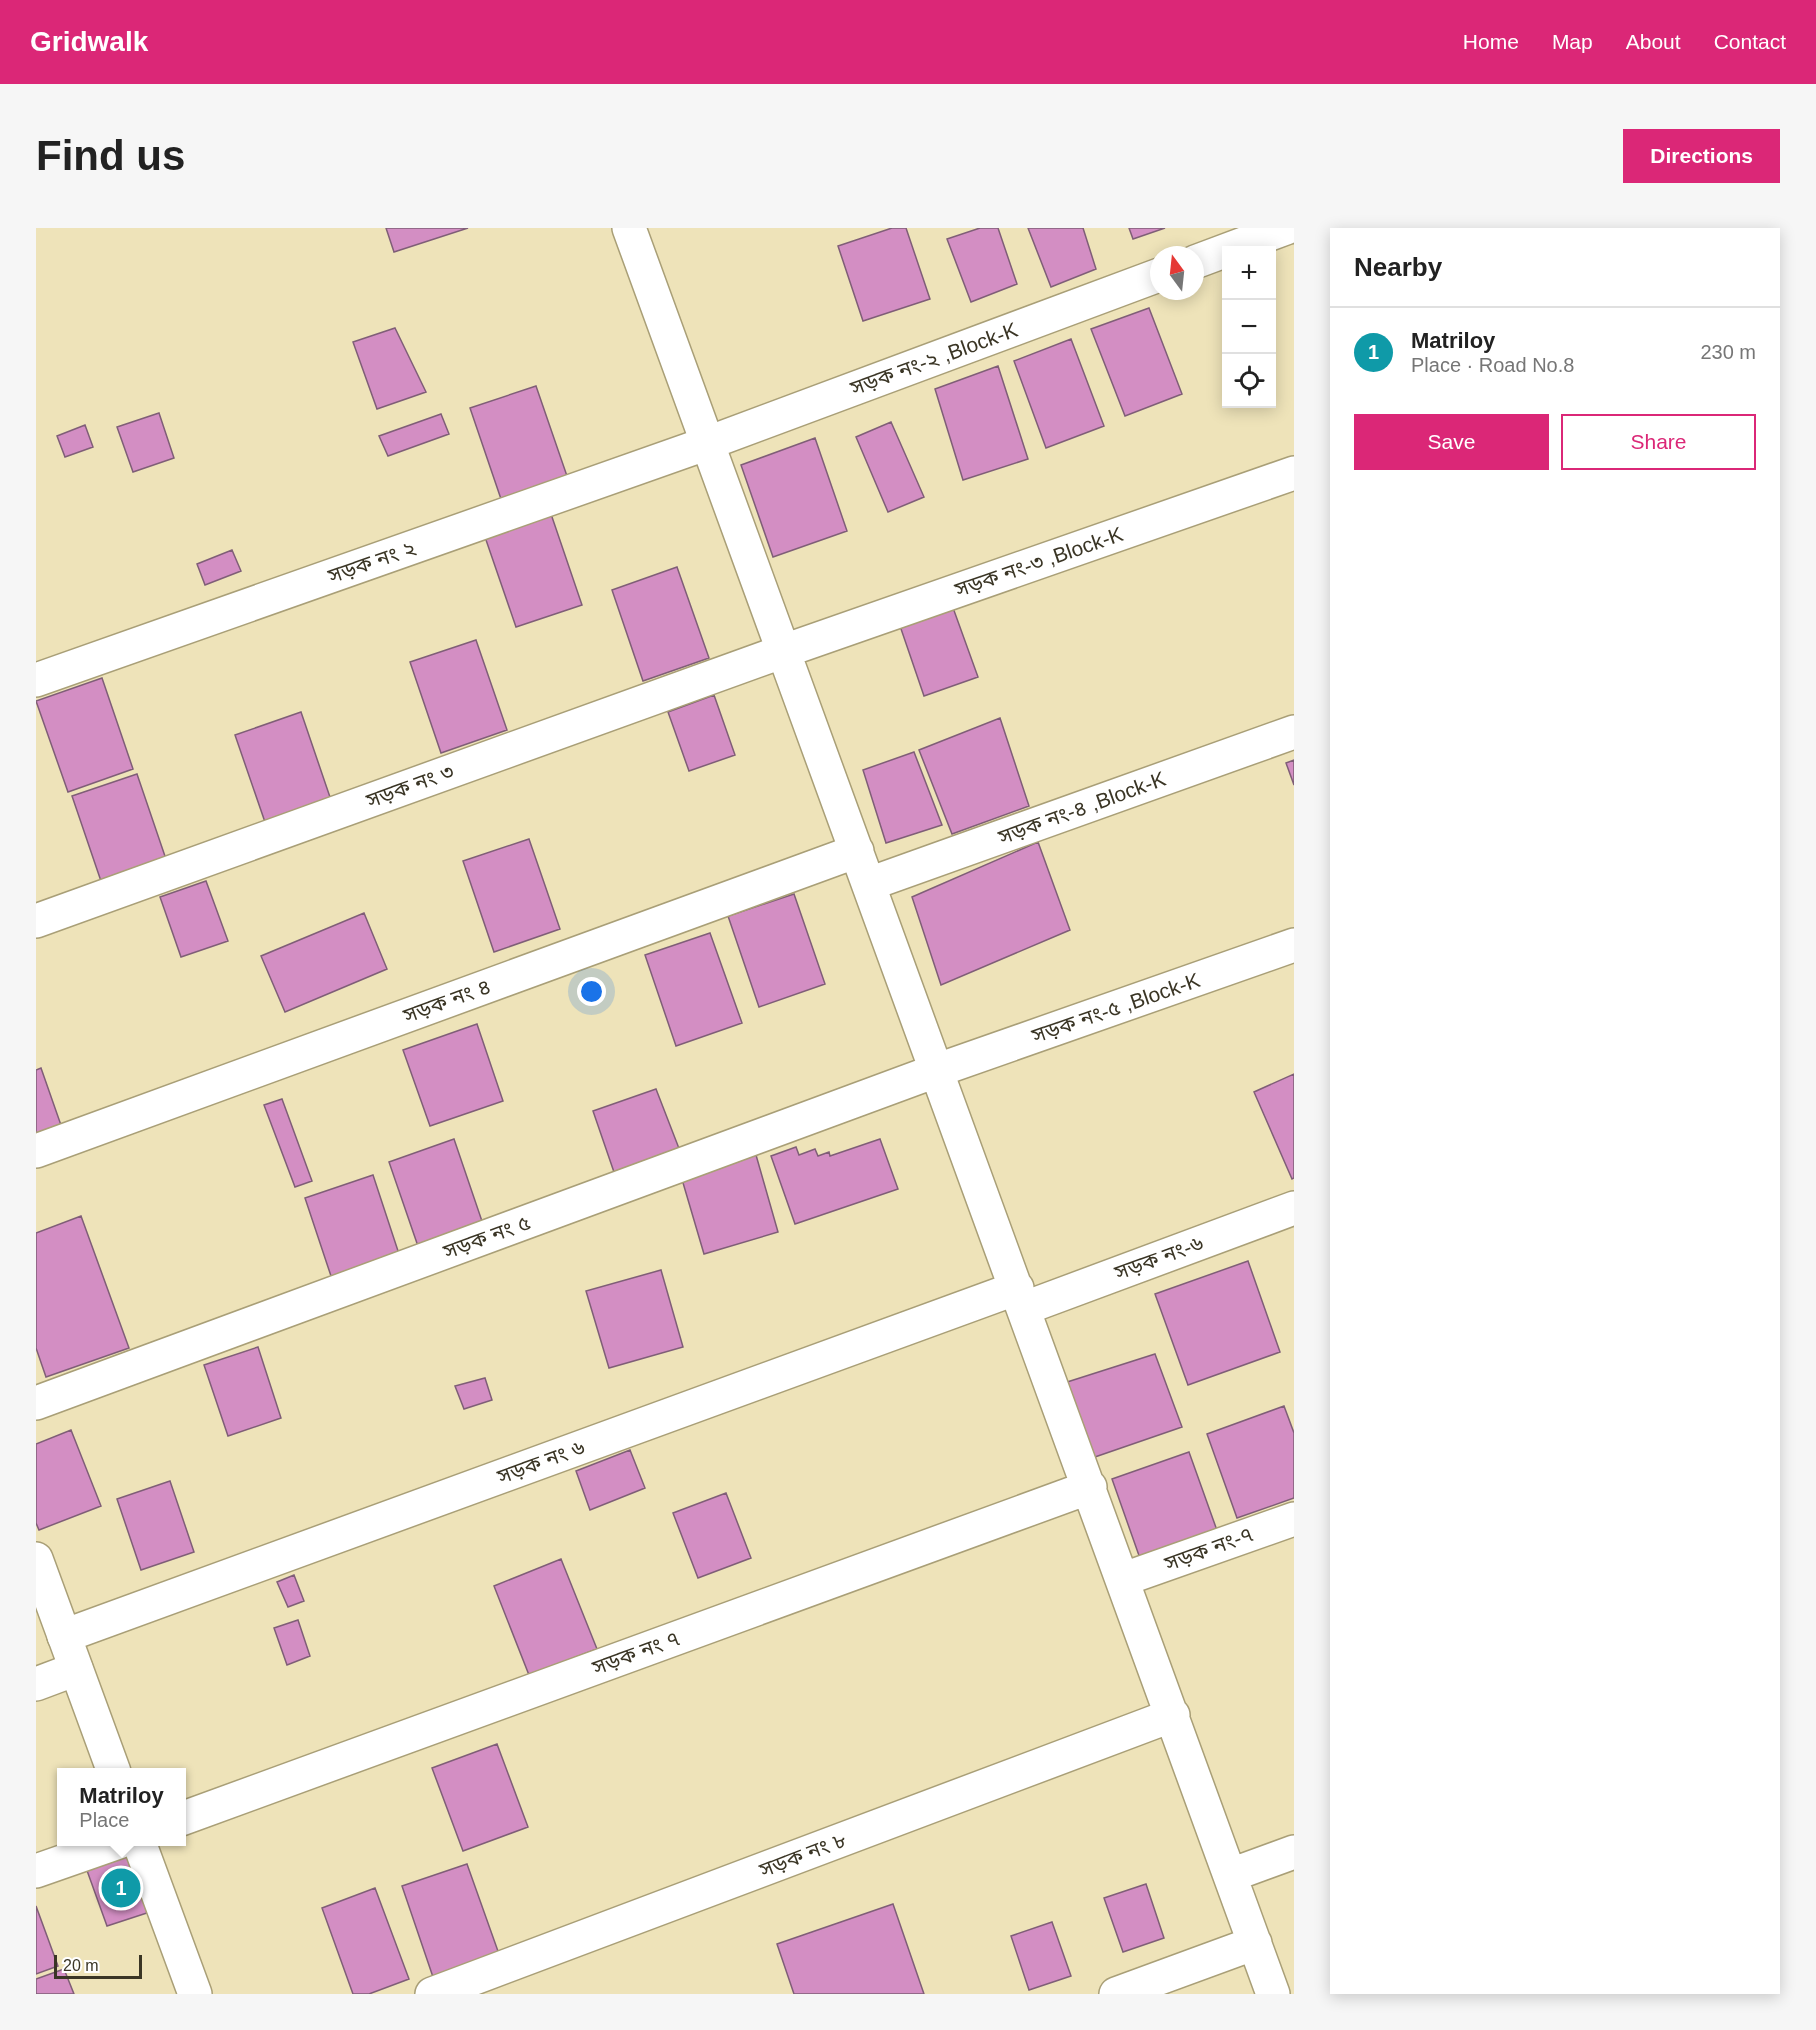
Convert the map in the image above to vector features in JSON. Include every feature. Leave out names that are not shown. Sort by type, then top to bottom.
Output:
[{"type":"street","points":[[1204,259],[1286,228]]},
{"type":"street","points":[[638,231],[708,444],[1124,1579],[1273,1994]]},
{"type":"street","name":"সড়ক নং-২ ,Block-K","points":[[708,444],[1150,278]]},
{"type":"street","name":"সড়ক নং ২","points":[[36,680],[708,444]]},
{"type":"street","name":"সড়ক নং-৩ ,Block-K","points":[[784,651],[1294,473]]},
{"type":"street","name":"সড়ক নং ৩","points":[[36,921],[784,651]]},
{"type":"street","name":"সড়ক নং-৪ ,Block-K","points":[[870,884],[1294,732]]},
{"type":"street","name":"সড়ক নং ৪","points":[[36,1151],[857,851]]},
{"type":"street","name":"সড়ক নং-৫ ,Block-K","points":[[938,1070],[1294,945]]},
{"type":"street","name":"সড়ক নং ৫","points":[[36,1403],[938,1070]]},
{"type":"street","name":"সড়ক নং-৬","points":[[1021,1298],[1294,1208]]},
{"type":"street","name":"সড়ক নং ৬","points":[[64,1636],[1021,1298]]},
{"type":"street","name":"সড়ক নং ৭","points":[[186,1817],[1090,1487]]},
{"type":"street","name":"সড়ক নং-৭","points":[[1124,1579],[1294,1519]]},
{"type":"street","points":[[36,1559],[112,1768]]},
{"type":"street","points":[[36,1683],[76,1669]]},
{"type":"street","name":"সড়ক নং ৮","points":[[432,1994],[1173,1715]]},
{"type":"street","points":[[36,1871],[108,1846]]},
{"type":"street","points":[[140,1846],[195,1994]]},
{"type":"street","points":[[1231,1875],[1294,1852]]},
{"type":"street","points":[[1116,1994],[1255,1943]]},
{"type":"building","points":[[386,228],[468,228],[394,252]]},
{"type":"building","points":[[892,228],[906,228],[930,299],[863,321],[838,246]]},
{"type":"building","points":[[980,228],[998,228],[1017,284],[971,302],[947,239]]},
{"type":"building","points":[[1028,228],[1083,228],[1096,269],[1051,287]]},
{"type":"building","points":[[1129,228],[1165,228],[1133,239]]},
{"type":"building","points":[[1149,308],[1182,394],[1125,416],[1091,329]]},
{"type":"building","points":[[395,328],[426,392],[377,409],[353,342]]},
{"type":"building","points":[[1071,339],[1104,426],[1046,448],[1014,361]]},
{"type":"building","points":[[998,366],[1028,459],[963,480],[935,389]]},
{"type":"building","points":[[536,386],[567,476],[501,499],[470,408]]},
{"type":"building","points":[[159,413],[174,458],[133,472],[117,427]]},
{"type":"building","points":[[441,414],[449,434],[388,456],[379,436]]},
{"type":"building","points":[[891,422],[924,497],[888,512],[856,437]]},
{"type":"building","points":[[85,425],[93,447],[65,457],[57,436]]},
{"type":"building","points":[[815,438],[847,531],[773,557],[741,465]]},
{"type":"building","points":[[551,514],[582,605],[516,627],[485,537]]},
{"type":"building","points":[[232,550],[241,571],[205,585],[197,564]]},
{"type":"building","points":[[677,567],[709,658],[643,681],[612,590]]},
{"type":"building","points":[[952,605],[978,677],[924,696],[899,623]]},
{"type":"building","points":[[476,640],[507,730],[441,753],[410,662]]},
{"type":"building","points":[[102,678],[133,769],[68,792],[36,701]]},
{"type":"building","points":[[714,695],[735,755],[689,771],[668,712]]},
{"type":"building","points":[[301,712],[332,803],[266,825],[235,735]]},
{"type":"building","points":[[1000,718],[1029,806],[952,834],[919,750]]},
{"type":"building","points":[[914,752],[942,825],[886,843],[863,770]]},
{"type":"building","points":[[1294,760],[1294,785],[1286,763]]},
{"type":"building","points":[[137,774],[168,865],[103,887],[72,796]]},
{"type":"building","points":[[529,839],[560,929],[494,952],[463,861]]},
{"type":"building","points":[[1038,842],[1070,930],[941,985],[912,897]]},
{"type":"building","points":[[206,881],[228,941],[181,957],[160,897]]},
{"type":"building","points":[[794,894],[825,984],[759,1007],[728,916]]},
{"type":"building","points":[[364,913],[387,969],[285,1012],[261,956]]},
{"type":"building","points":[[710,933],[742,1023],[676,1046],[645,955]]},
{"type":"building","points":[[477,1024],[503,1101],[430,1126],[403,1050]]},
{"type":"building","points":[[41,1068],[62,1128],[36,1137],[36,1070]]},
{"type":"building","points":[[1294,1074],[1294,1178],[1292,1179],[1254,1092]]},
{"type":"building","points":[[656,1089],[680,1151],[615,1175],[593,1111]]},
{"type":"building","points":[[282,1099],[312,1181],[295,1187],[264,1105]]},
{"type":"building","points":[[454,1139],[485,1230],[420,1252],[389,1162]]},
{"type":"building","points":[[880,1139],[898,1189],[795,1224],[771,1156],[796,1147],[799,1155],[815,1149],[818,1156],[829,1152],[830,1156]]},
{"type":"building","points":[[756,1155],[778,1232],[704,1254],[681,1176]]},
{"type":"building","points":[[373,1175],[401,1260],[333,1282],[305,1198]]},
{"type":"building","points":[[81,1216],[129,1348],[46,1377],[36,1348],[36,1233]]},
{"type":"building","points":[[1248,1261],[1280,1352],[1188,1385],[1155,1294]]},
{"type":"building","points":[[661,1270],[683,1347],[609,1368],[586,1291]]},
{"type":"building","points":[[258,1347],[281,1418],[228,1436],[204,1365]]},
{"type":"building","points":[[1155,1354],[1182,1427],[1092,1458],[1064,1383]]},
{"type":"building","points":[[485,1378],[492,1400],[464,1409],[455,1386]]},
{"type":"building","points":[[1284,1406],[1294,1433],[1294,1498],[1237,1518],[1207,1434]]},
{"type":"building","points":[[71,1430],[101,1506],[39,1530],[36,1523],[36,1444]]},
{"type":"building","points":[[630,1450],[645,1488],[590,1510],[576,1471]]},
{"type":"building","points":[[1189,1452],[1219,1536],[1142,1564],[1112,1479]]},
{"type":"building","points":[[170,1481],[194,1552],[141,1570],[117,1499]]},
{"type":"building","points":[[726,1493],[751,1558],[698,1578],[673,1513]]},
{"type":"building","points":[[561,1559],[597,1649],[529,1675],[494,1586]]},
{"type":"building","points":[[294,1575],[304,1601],[288,1607],[277,1582]]},
{"type":"building","points":[[298,1620],[310,1656],[287,1665],[274,1628]]},
{"type":"building","points":[[497,1744],[528,1827],[463,1851],[432,1768]]},
{"type":"building","points":[[134,1848],[156,1910],[107,1926],[85,1865]]},
{"type":"building","points":[[467,1864],[499,1954],[433,1977],[402,1886]]},
{"type":"building","points":[[1146,1884],[1164,1938],[1123,1952],[1104,1898]]},
{"type":"building","points":[[375,1888],[409,1979],[369,1994],[353,1994],[322,1908]]},
{"type":"building","points":[[893,1904],[924,1994],[794,1994],[777,1944]]},
{"type":"building","points":[[36,1906],[58,1966],[36,1974]]},
{"type":"building","points":[[1052,1922],[1071,1976],[1029,1990],[1011,1936]]},
{"type":"building","points":[[64,1969],[74,1994],[36,1994],[36,1979]]},
{"type":"place","name":"Matriloy","points":[[121,1888]]}]
